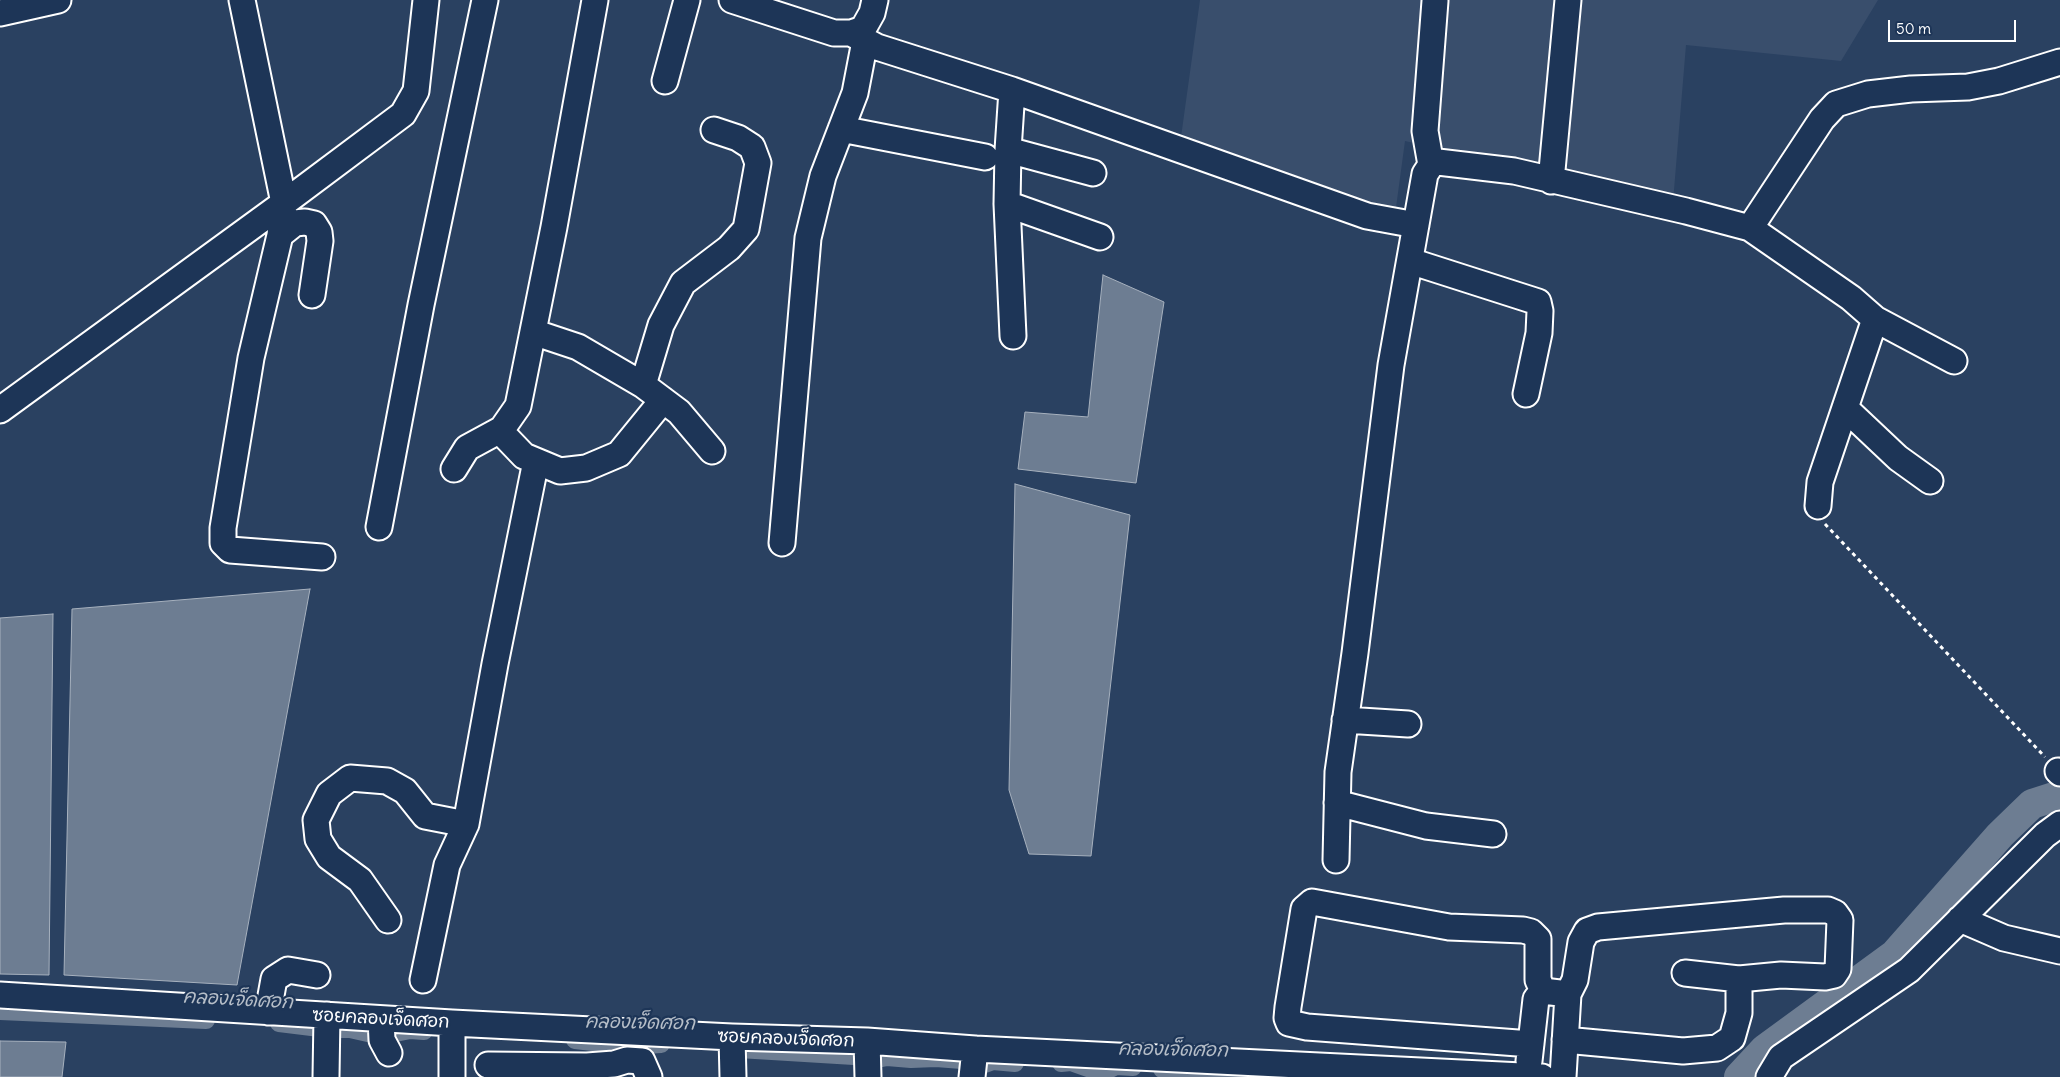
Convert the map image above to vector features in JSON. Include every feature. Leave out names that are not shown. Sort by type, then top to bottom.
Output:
[{"type":"street","points":[[0,13],[56,0]]},
{"type":"street","points":[[242,0],[284,203],[280,235],[251,358],[223,543],[230,550],[322,557]]},
{"type":"street","points":[[0,410],[403,114],[416,91],[426,0]]},
{"type":"street","points":[[379,527],[421,305],[485,0]]},
{"type":"street","points":[[454,470],[467,448],[500,431],[518,406],[595,0]]},
{"type":"street","points":[[665,81],[687,0]]},
{"type":"street","points":[[732,0],[834,33],[858,37],[877,48],[1012,90],[1367,216],[1416,225]]},
{"type":"street","points":[[782,543],[808,238],[823,176],[855,93],[858,37],[872,13],[874,0]]},
{"type":"street","points":[[1552,181],[1568,0]]},
{"type":"street","points":[[1431,165],[1425,130],[1435,2]]},
{"type":"street","points":[[1750,228],[1822,119],[1836,104],[1868,94],[1911,89],[1968,87],[1999,81],[2060,62]]},
{"type":"street","points":[[1012,90],[996,153],[1007,204],[1013,336]]},
{"type":"street","points":[[841,129],[996,153],[1093,173]]},
{"type":"street","points":[[643,385],[661,325],[683,283],[729,248],[746,229],[758,163],[752,147],[738,138],[714,130]]},
{"type":"street","points":[[1336,860],[1338,772],[1391,365],[1425,174],[1431,165],[1438,162],[1514,171],[1750,228],[1851,298],[1875,319],[1954,362]]},
{"type":"street","points":[[1007,204],[1100,237]]},
{"type":"street","points":[[280,235],[295,223],[305,222],[314,224],[319,232],[320,240],[312,295]]},
{"type":"street","points":[[1410,261],[1538,302],[1540,311],[1539,333],[1526,394]]},
{"type":"street","points":[[1818,506],[1820,482],[1875,319]]},
{"type":"street","points":[[533,332],[578,347],[643,385],[679,412],[712,451]]},
{"type":"street","points":[[500,431],[524,456],[560,470],[586,468],[619,454],[663,400]]},
{"type":"street","points":[[1845,408],[1898,458],[1930,481]]},
{"type":"street","points":[[423,980],[447,865],[466,824],[495,664],[536,461]]},
{"type":"street","points":[[1345,720],[1408,724]]},
{"type":"street","points":[[388,920],[360,880],[329,857],[318,839],[316,820],[329,794],[350,778],[387,781],[405,791],[425,816],[466,824]]},
{"type":"street","points":[[1337,803],[1426,826],[1493,834]]},
{"type":"street","points":[[1769,1077],[1781,1057],[1909,970],[2045,835],[2060,824]]},
{"type":"street","points":[[1531,1044],[1307,1027],[1290,1023],[1287,1018],[1288,1006],[1304,909],[1312,902],[1449,927],[1532,932],[1538,940],[1538,980],[1543,991]]},
{"type":"street","points":[[1563,1077],[1568,994],[1575,980],[1581,942],[1587,931],[1598,927],[1784,910],[1828,910],[1835,912],[1840,920],[1838,969],[1834,975],[1825,977],[1781,975],[1739,979],[1685,973]]},
{"type":"street","points":[[1960,919],[2004,938],[2060,952]]},
{"type":"street","points":[[268,1012],[274,979],[288,970],[317,975]]},
{"type":"street","points":[[1565,1040],[1683,1051],[1717,1048],[1732,1038],[1739,1013],[1739,979]]},
{"type":"street","points":[[1543,991],[1568,994]]},
{"type":"street","points":[[1534,1077],[1531,1044],[1536,999],[1543,991]]},
{"type":"street","name":"ซอยคลองเจ็ดศอก","points":[[0,995],[268,1012],[327,1027],[383,1035],[452,1023],[628,1046],[732,1037],[867,1057],[1281,1071],[1534,1077]]},
{"type":"street","points":[[452,1023],[452,1077]]},
{"type":"street","points":[[326,1077],[327,1027]]},
{"type":"street","points":[[732,1037],[733,1077]]},
{"type":"street","points":[[488,1065],[587,1066],[614,1064],[628,1046],[642,1061],[649,1077]]},
{"type":"path","points":[[1818,506],[1823,522],[2059,772]]},
{"type":"shaded area","points":[[1200,0],[1878,0],[1841,61],[1686,45],[1673,202],[1405,141],[1395,215],[1181,137]]},
{"type":"shaded area","points":[[1103,275],[1164,302],[1136,483],[1018,469],[1025,412],[1088,417]]},
{"type":"shaded area","points":[[1015,484],[1130,515],[1091,856],[1029,854],[1009,790]]},
{"type":"shaded area","points":[[310,589],[237,985],[64,975],[72,609]]},
{"type":"shaded area","points":[[53,614],[49,975],[0,974],[0,618]]},
{"type":"shaded area","points":[[0,1041],[66,1042],[62,1077],[0,1077]]},
{"type":"waterway","points":[[1739,1077],[1765,1049],[1895,954],[2000,835],[2032,804],[2060,795]]},
{"type":"waterway","name":"คลองเจ็ดศอก","points":[[0,1011],[206,1020]]},
{"type":"waterway","name":"คลองเจ็ดศอก","points":[[279,1023],[328,1029],[350,1029],[381,1036],[410,1030],[424,1031]]},
{"type":"waterway","name":"คลองเจ็ดศอก","points":[[575,1040],[628,1046],[661,1044]]},
{"type":"waterway","name":"คลองเจ็ดศอก","points":[[739,1049],[854,1056],[872,1060],[887,1057],[911,1059],[936,1058],[962,1060],[979,1066],[993,1061],[1015,1063]]},
{"type":"waterway","name":"คลองเจ็ดศอก","points":[[1061,1063],[1071,1062],[1102,1073],[1116,1066],[1133,1067]]},
{"type":"waterway","name":"คลองเจ็ดศอก","points":[[1162,1069],[1201,1074],[1209,1072],[1261,1072],[1272,1077]]}]
